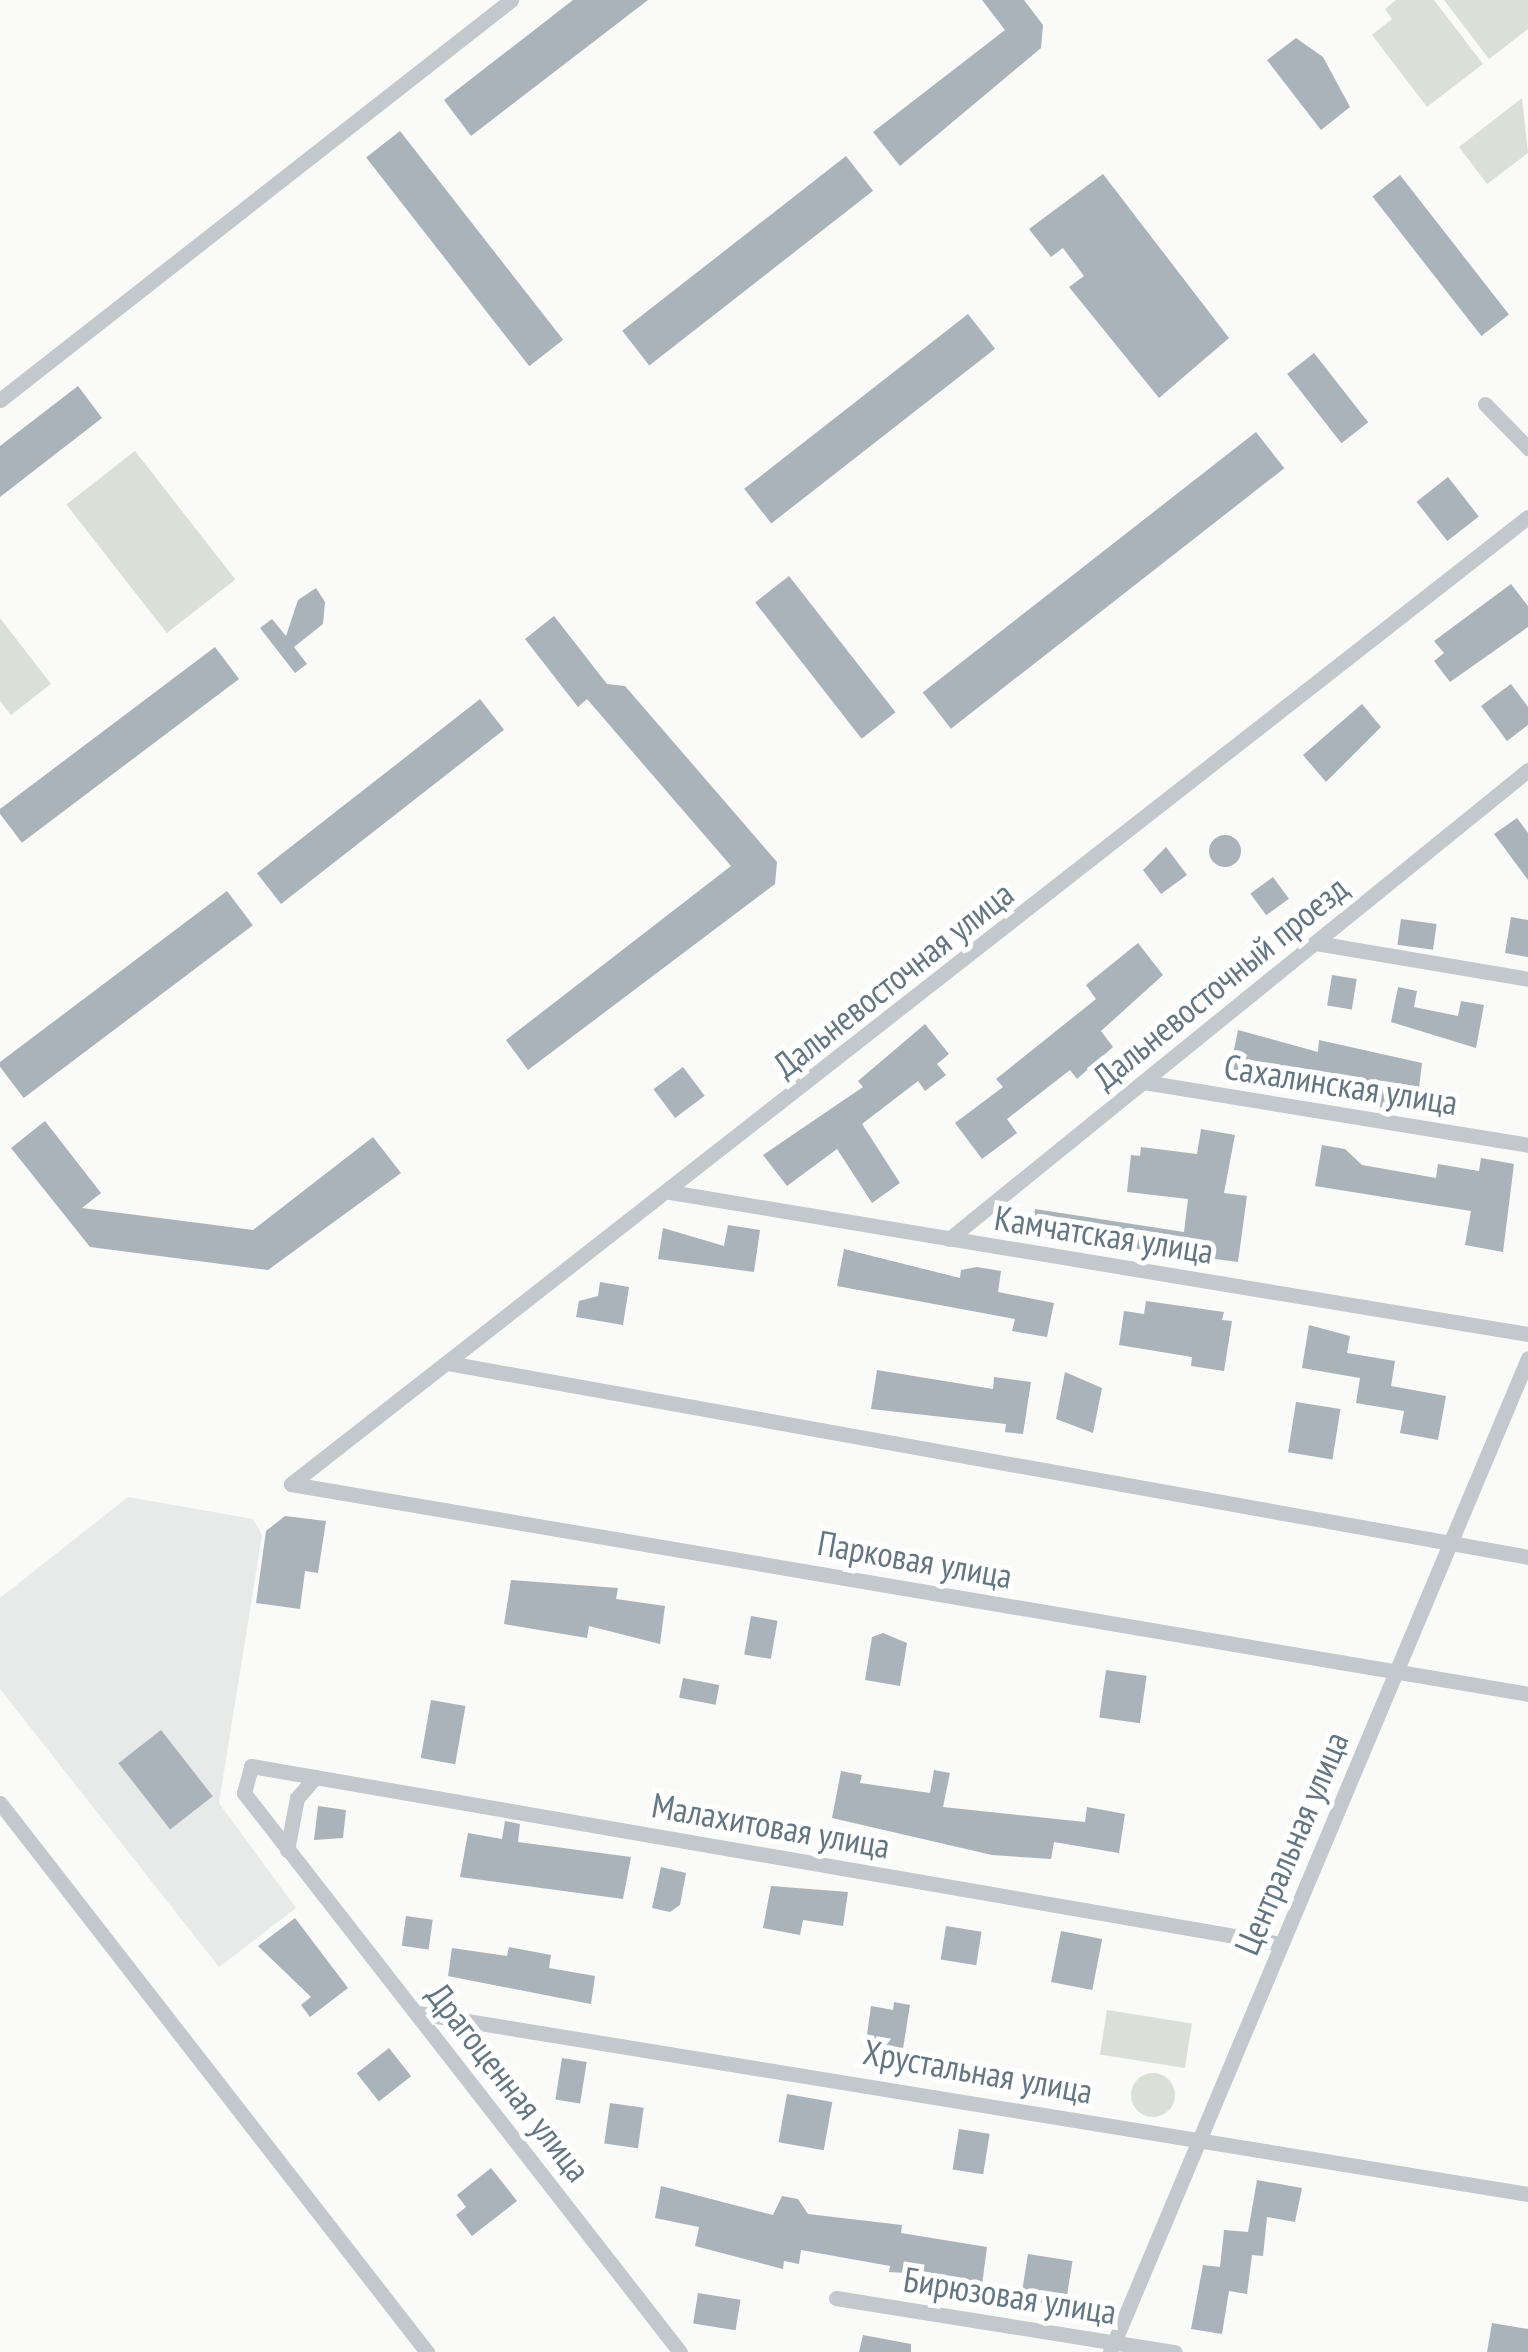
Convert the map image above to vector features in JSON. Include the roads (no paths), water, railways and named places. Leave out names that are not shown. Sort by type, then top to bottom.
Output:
[{"type":"street","points":[[0,400],[511,0]]},
{"type":"street","points":[[1486,404],[1528,448]]},
{"type":"street","name":"Дальневосточная улица","points":[[291,1484],[670,1192],[1528,517]]},
{"type":"street","name":"Дальневосточный проезд","points":[[949,1239],[1528,770]]},
{"type":"street","points":[[1316,943],[1528,979]]},
{"type":"street","name":"Сахалинская улица","points":[[1144,1082],[1528,1145]]},
{"type":"street","name":"Камчатская улица","points":[[670,1192],[1528,1334]]},
{"type":"street","name":"Центральная улица","points":[[1112,2347],[1528,1358]]},
{"type":"street","points":[[448,1364],[1528,1556]]},
{"type":"street","name":"Парковая улица","points":[[291,1484],[1528,1694]]},
{"type":"street","name":"Малахитовая улица","points":[[288,1850],[244,1794],[250,1766],[1281,1944]]},
{"type":"street","points":[[288,1850],[297,1798],[315,1777]]},
{"type":"street","points":[[0,1802],[428,2352]]},
{"type":"street","name":"Драгоценная улица","points":[[288,1850],[680,2352]]},
{"type":"street","name":"Хрустальная улица","points":[[418,2013],[1528,2194]]},
{"type":"street","name":"Бирюзовая улица","points":[[836,2298],[1112,2347],[1175,2352]]}]
